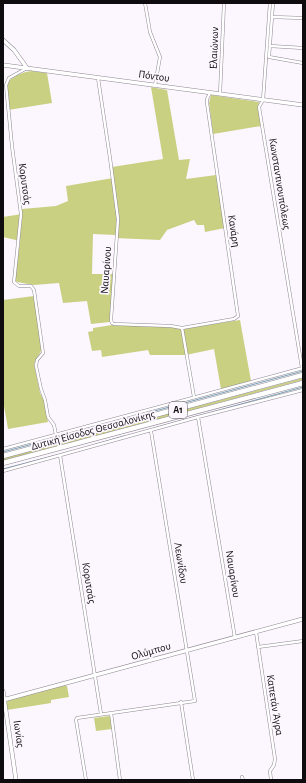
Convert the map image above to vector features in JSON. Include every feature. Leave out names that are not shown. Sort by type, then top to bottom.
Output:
[{"type":"highway","name":"Δυτική Είσοδος Θεσσαλονίκης","points":[[3,456],[303,376]]},
{"type":"highway","name":"Δυτική Είσοδος Θεσσαλονίκης","points":[[3,463],[303,383]]},
{"type":"street","points":[[145,3],[150,32],[160,57],[155,85]]},
{"type":"street","name":"Ελαιώνων","points":[[220,94],[224,3]]},
{"type":"street","name":"Κωνσταντινουπόλεως","points":[[270,3],[264,100],[260,103],[259,107],[303,368]]},
{"type":"street","points":[[273,3],[269,56],[270,58],[303,63]]},
{"type":"street","points":[[272,17],[303,18]]},
{"type":"street","points":[[3,40],[14,50],[27,68]]},
{"type":"street","points":[[270,46],[303,48]]},
{"type":"street","name":"Πόντου","points":[[3,65],[303,105]]},
{"type":"street","name":"Κορυτσάς","points":[[27,68],[11,76],[6,86],[8,112],[22,214],[14,282],[19,286],[31,286],[34,290],[43,353],[37,360],[36,366],[48,417],[54,425],[56,435]]},
{"type":"street","name":"Ναυαρίνου","points":[[98,78],[118,219],[111,322],[114,324],[172,326],[182,328]]},
{"type":"street","name":"Κανάρη","points":[[182,328],[234,319],[238,315],[207,103],[210,93]]},
{"type":"street","points":[[182,328],[194,397]]},
{"type":"street","points":[[3,449],[303,368]]},
{"type":"street","points":[[3,471],[198,417],[303,390]]},
{"type":"street","name":"Ναυαρίνου","points":[[198,417],[235,638]]},
{"type":"street","name":"Λεωνίδου","points":[[151,431],[195,697],[195,700],[181,702]]},
{"type":"street","name":"Κορυτσάς","points":[[60,455],[101,714]]},
{"type":"street","name":"Ολύμπου","points":[[4,700],[303,619]]},
{"type":"street","name":"Καπετάν Άγρα","points":[[256,632],[275,759],[274,765],[270,772],[271,780]]},
{"type":"street","points":[[258,647],[303,641]]},
{"type":"street","name":"Ιωνίας","points":[[3,691],[16,780]]},
{"type":"street","points":[[86,780],[76,720],[77,718],[181,702],[193,780]]},
{"type":"street","points":[[111,713],[120,780]]},
{"type":"green space","points":[[32,71],[47,73],[52,103],[8,110],[7,83],[18,75]]},
{"type":"green space","points":[[151,87],[167,90],[179,160],[190,159],[186,179],[216,175],[225,228],[205,232],[204,225],[197,225],[194,220],[167,230],[160,240],[115,238],[115,235],[93,234],[92,274],[113,274],[110,322],[91,324],[87,301],[63,303],[59,283],[34,285],[17,282],[15,280],[20,241],[3,237],[3,217],[22,214],[22,209],[56,206],[68,201],[66,186],[113,178],[112,167],[163,159]]},
{"type":"green space","points":[[211,95],[259,102],[258,108],[261,126],[213,134],[209,103]]},
{"type":"green space","points":[[34,296],[42,349],[34,364],[40,393],[44,400],[48,422],[8,429],[3,400],[3,300]]},
{"type":"green space","points":[[240,320],[251,381],[221,389],[214,349],[186,355],[150,355],[148,350],[102,357],[101,350],[92,351],[88,332],[93,331],[93,328],[112,325],[188,328]]},
{"type":"green space","points":[[303,378],[303,380],[3,461],[3,458]]},
{"type":"green space","points":[[65,685],[67,686],[69,697],[51,700],[51,703],[7,710],[6,704],[8,700]]},
{"type":"green space","points":[[109,716],[111,718],[112,729],[96,731],[94,718]]},
{"type":"waterway","points":[[3,452],[303,371]]},
{"type":"waterway","points":[[154,428],[303,387]]},
{"type":"waterway","points":[[93,445],[124,436]]},
{"type":"waterway","points":[[3,469],[68,452]]}]
